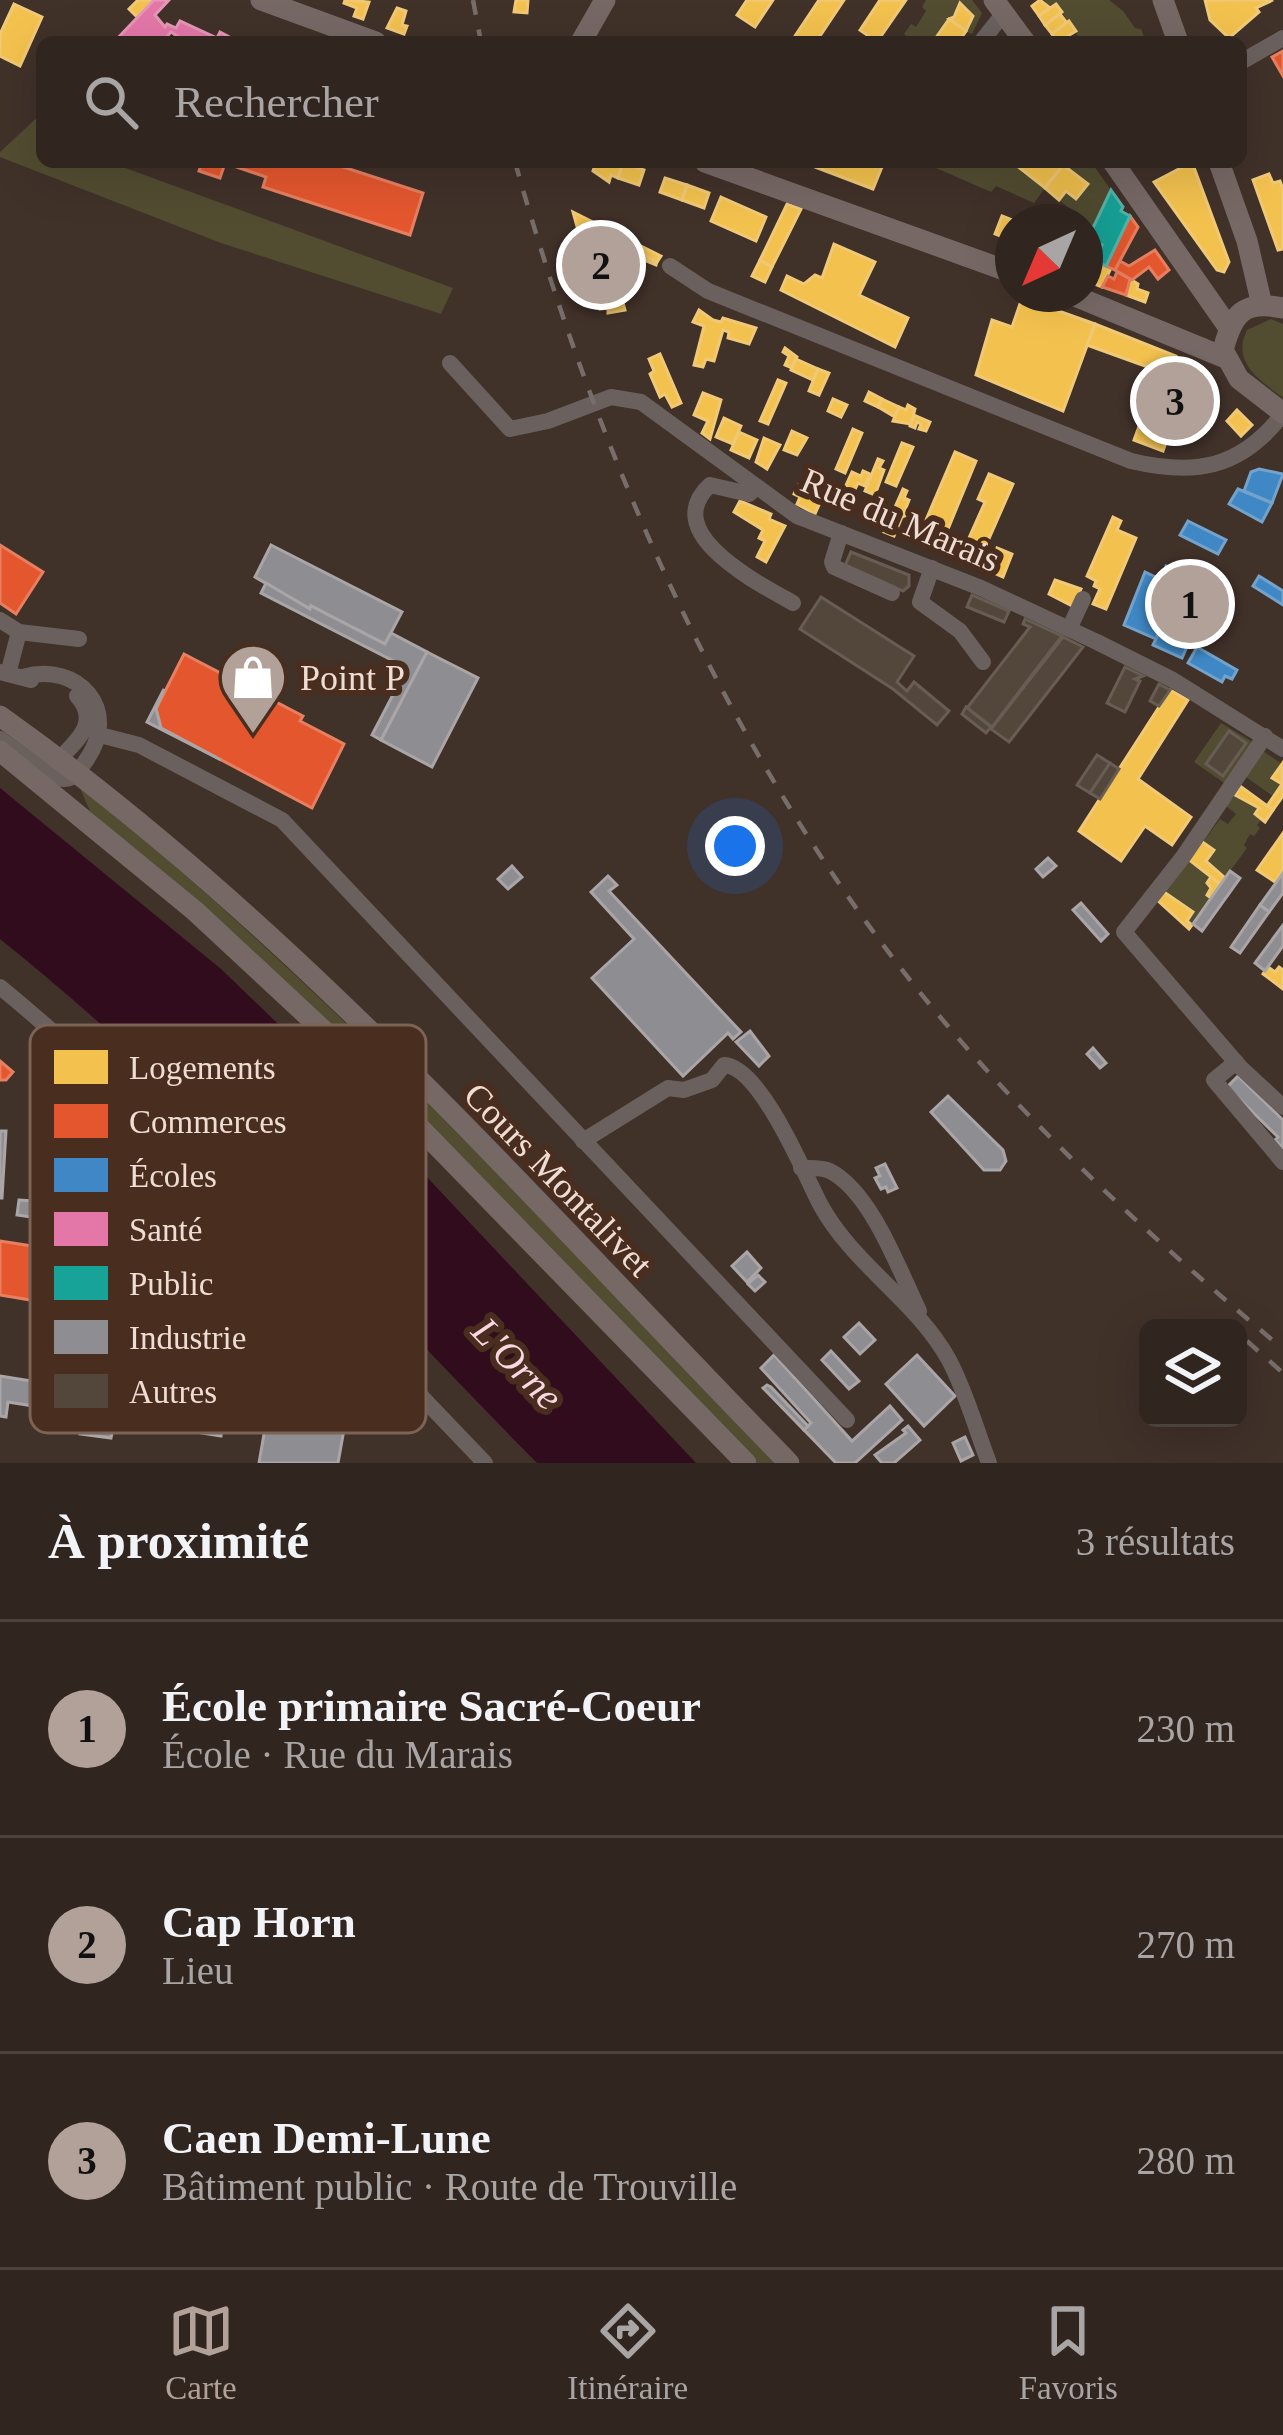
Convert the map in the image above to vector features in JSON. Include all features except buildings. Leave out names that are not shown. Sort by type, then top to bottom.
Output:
[{"type":"main road","points":[[584,36],[605,0]]},
{"type":"main road","points":[[1164,0],[1176,36]]},
{"type":"main road","points":[[264,1],[360,36]]},
{"type":"main road","points":[[999,7],[1021,36]]},
{"type":"main road","points":[[722,168],[995,267]]},
{"type":"main road","points":[[1117,168],[1228,342],[1239,380],[1283,414]]},
{"type":"main road","points":[[1222,168],[1273,306],[1242,311],[1228,342]]},
{"type":"main road","points":[[1103,306],[1158,327],[1228,342]]},
{"type":"main road","name":"Cours Montalivet","points":[[0,716],[227,897],[366,1025]]},
{"type":"main road","name":"Cours Montalivet","points":[[0,752],[195,910],[318,1025]]},
{"type":"main road","name":"Cours Montalivet","points":[[426,1087],[789,1463]]},
{"type":"main road","name":"Cours Montalivet","points":[[426,1135],[746,1463]]},
{"type":"street","points":[[984,36],[999,7]]},
{"type":"street","points":[[1247,59],[1283,38]]},
{"type":"street","points":[[670,266],[708,291],[1131,461],[1180,471],[1211,466],[1237,455],[1283,414]]},
{"type":"street","name":"Rue du Marais","points":[[450,363],[510,430],[548,421],[598,400],[630,398],[653,409],[797,516],[932,568],[1069,629],[1173,680],[1283,749]]},
{"type":"street","points":[[754,488],[748,494],[710,485],[699,495],[695,509],[700,532],[740,573],[793,603]]},
{"type":"street","points":[[841,533],[832,562],[835,567],[892,593]]},
{"type":"street","points":[[932,568],[920,602],[960,632],[983,662]]},
{"type":"street","points":[[1069,629],[1083,599]]},
{"type":"street","points":[[0,620],[19,632],[80,639]]},
{"type":"street","points":[[10,674],[19,632]]},
{"type":"street","points":[[10,674],[63,679],[86,690],[101,717],[100,735],[68,766]]},
{"type":"street","points":[[0,739],[55,778],[68,780],[68,766],[86,728],[85,704],[69,689],[10,674]]},
{"type":"street","points":[[100,735],[139,745],[282,820],[847,1420]]},
{"type":"street","points":[[1265,736],[1124,932],[1236,1062],[1283,1107]]},
{"type":"street","points":[[0,986],[47,1025]]},
{"type":"street","points":[[1236,1062],[1214,1080],[1283,1162]]},
{"type":"street","points":[[583,1141],[668,1088],[694,1088],[730,1064],[740,1068],[760,1091],[830,1222],[876,1278],[922,1318]]},
{"type":"street","points":[[801,1168],[819,1168],[845,1183],[877,1224],[922,1318],[949,1360],[988,1463]]},
{"type":"street","points":[[426,1402],[485,1463]]},
{"type":"shaded area","points":[[926,0],[972,0],[982,13],[972,34],[966,31],[971,26],[968,9],[961,4],[938,36],[907,36],[911,24],[916,27],[926,11],[922,7]]},
{"type":"shaded area","points":[[1044,0],[1109,0],[1144,36],[1078,36],[1056,4],[1050,8]]},
{"type":"shaded area","points":[[36,119],[36,168],[125,168],[453,288],[441,314],[221,243],[0,157]]},
{"type":"shaded area","points":[[936,168],[1020,168],[1045,188],[1034,203],[996,186],[991,192]]},
{"type":"shaded area","points":[[1067,168],[1095,168],[1111,190],[1103,207],[1059,200],[1066,191],[1076,198],[1088,184]]},
{"type":"shaded area","points":[[1271,319],[1283,324],[1283,398],[1250,370],[1243,352],[1247,330]]},
{"type":"shaded area","points":[[1221,723],[1251,741],[1252,748],[1227,785],[1194,762]],"holes":[[[1229,731],[1246,743],[1223,776],[1206,763]]]},
{"type":"shaded area","points":[[1263,751],[1282,764],[1273,777],[1282,784],[1274,797],[1246,777]]},
{"type":"shaded area","points":[[79,786],[263,945],[347,1025],[327,1025],[90,811]]},
{"type":"shaded area","points":[[1235,795],[1259,808],[1255,814],[1261,820],[1225,878],[1206,861],[1214,850],[1203,842],[1220,819],[1228,824],[1236,814],[1226,806]]},
{"type":"shaded area","points":[[1188,859],[1211,877],[1207,882],[1211,898],[1192,925],[1187,921],[1192,912],[1164,892]]},
{"type":"shaded area","points":[[426,1104],[778,1463],[757,1463],[426,1124]]},
{"type":"water","points":[[0,788],[221,969],[279,1025],[101,1025],[0,939]]},
{"type":"water","name":"L'Orne","points":[[426,1176],[696,1463],[537,1463],[426,1348]]},
{"type":"railway","points":[[473,0],[480,36]]},
{"type":"railway","points":[[517,168],[549,275],[631,497],[734,712],[794,814],[859,912],[971,1053],[1144,1227],[1283,1349]]},
{"type":"railway","points":[[1247,1341],[1283,1373]]},
{"type":"place","name":"Cap Horn","points":[[601,265]]},
{"type":"place","name":"Caen Demi-Lune","points":[[1175,401]]},
{"type":"place","name":"École primaire Sacré-Coeur","points":[[1190,604]]},
{"type":"place","name":"Point P","points":[[253,736]]}]
